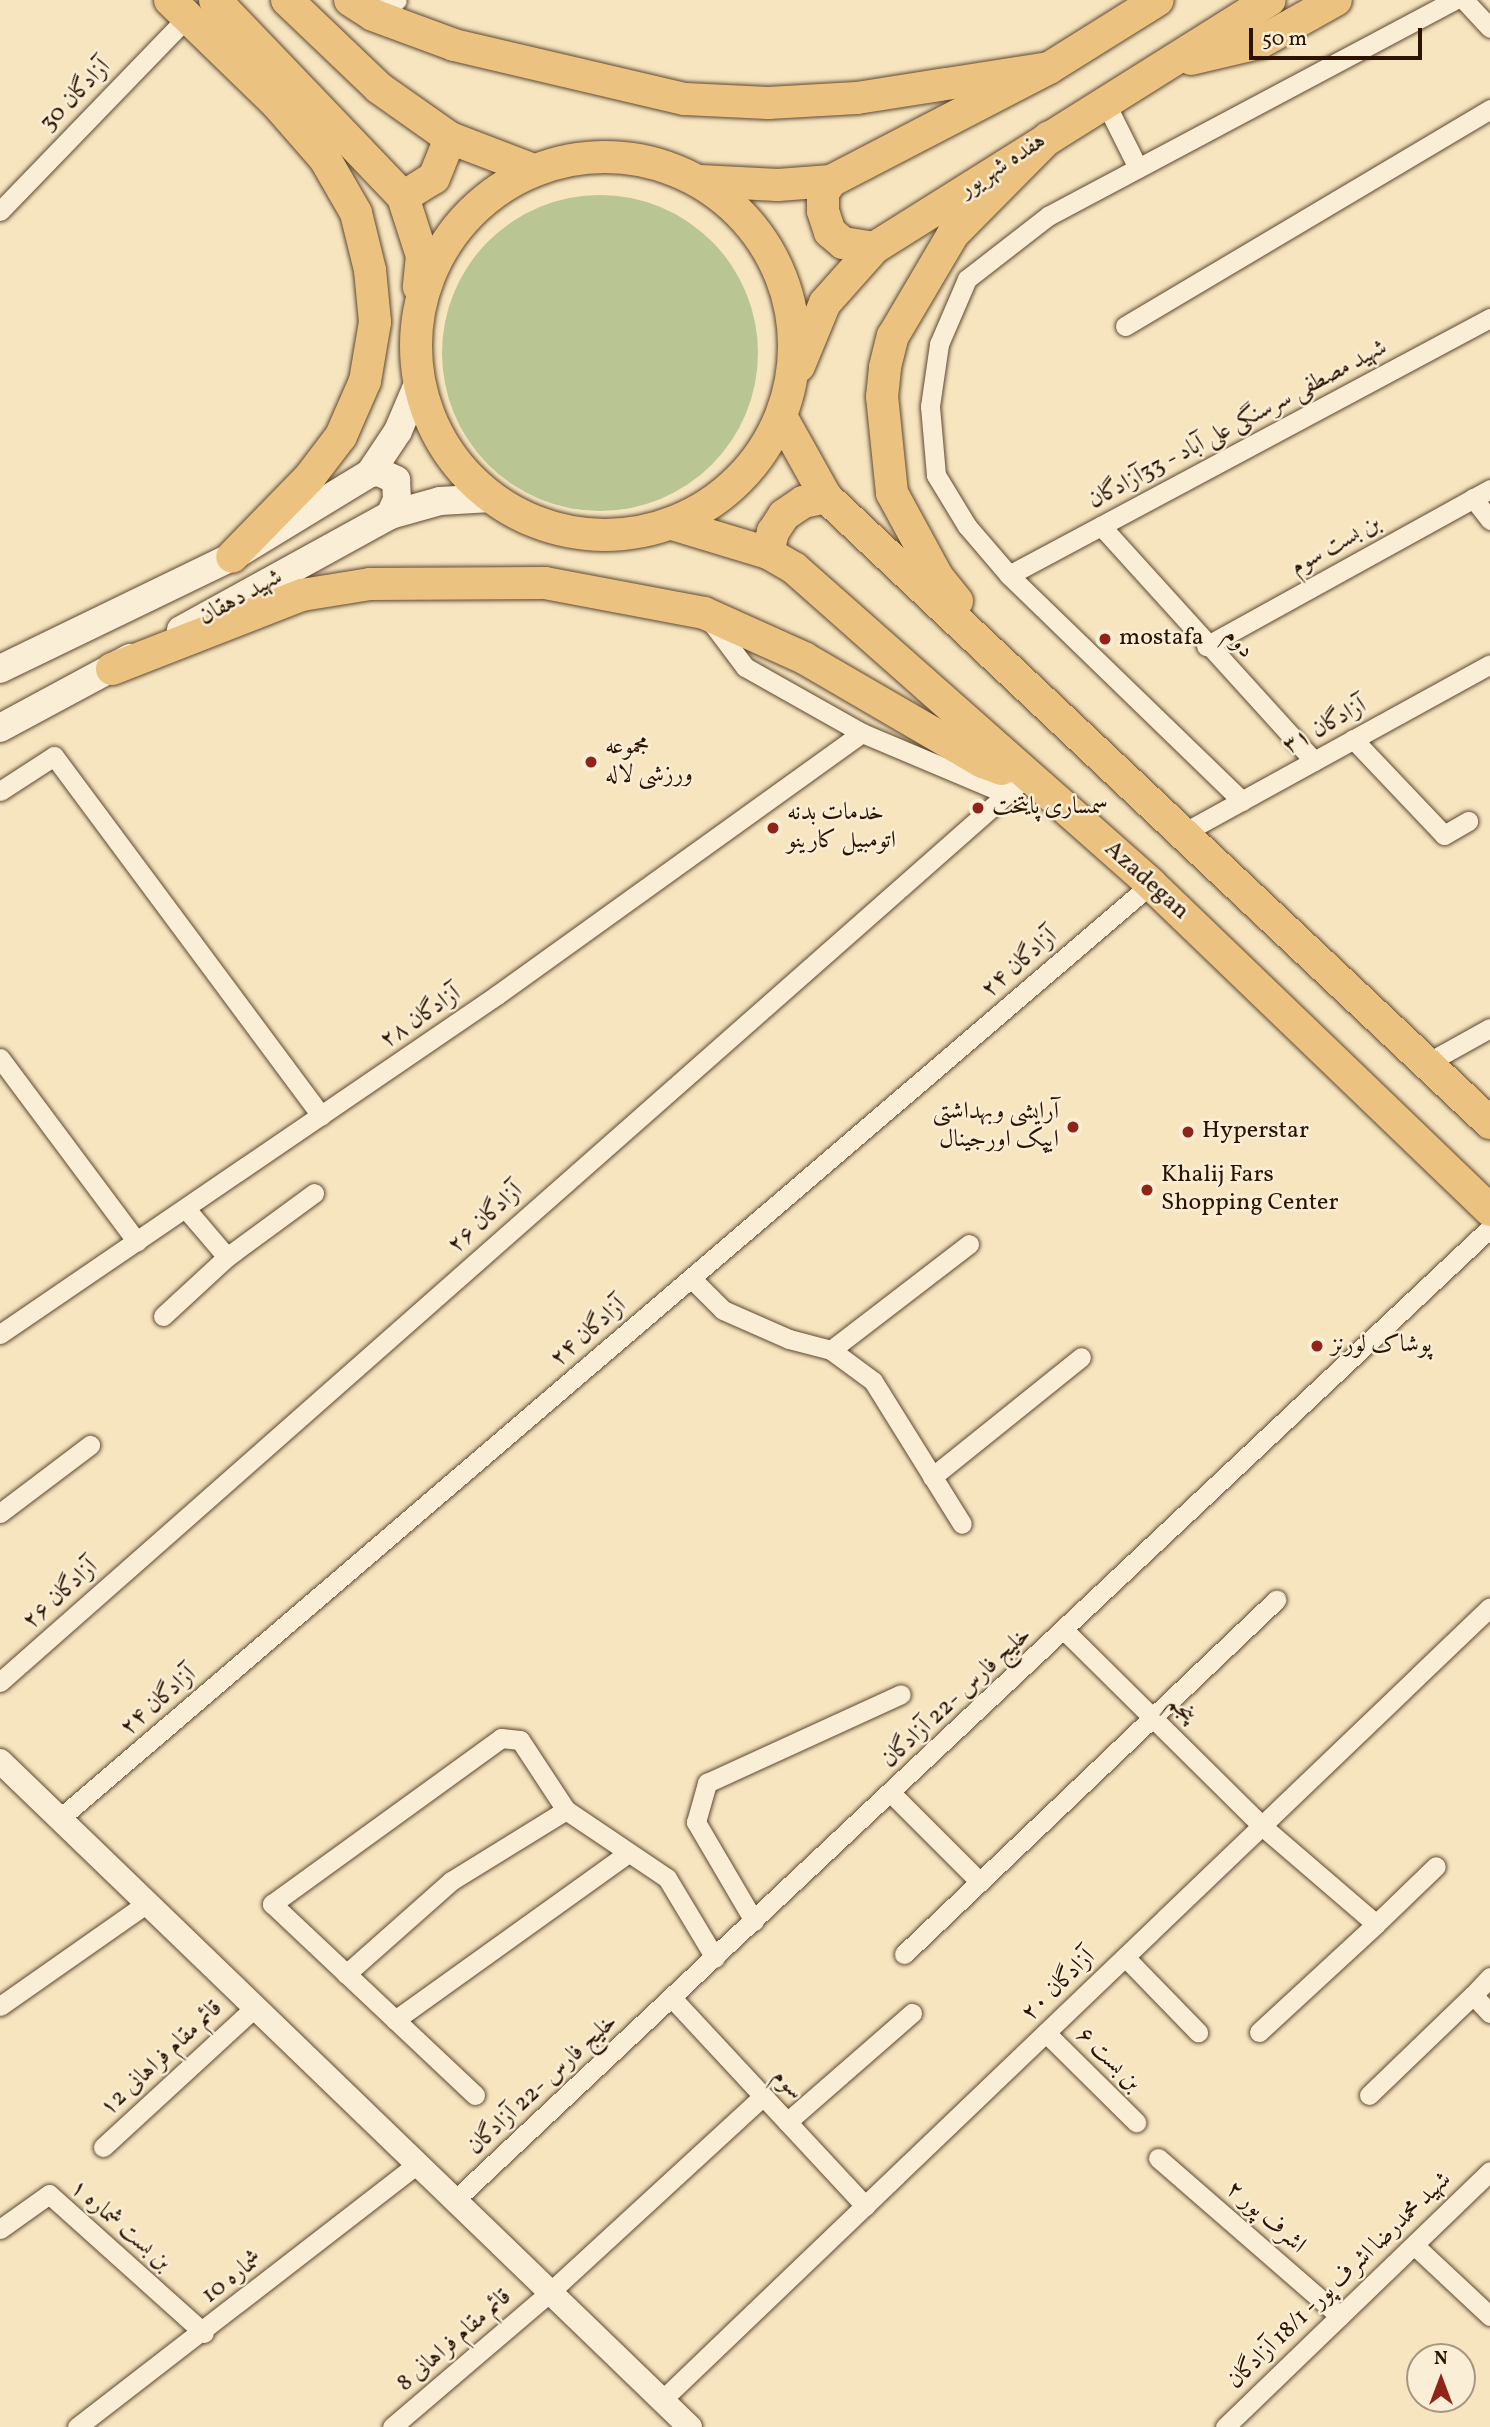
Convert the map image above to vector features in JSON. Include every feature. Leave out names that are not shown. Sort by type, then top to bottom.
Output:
[{"type":"main road","points":[[215,0],[403,197],[422,256],[415,328],[418,384],[439,437],[458,466],[491,498],[547,527],[597,534],[672,524],[727,490],[755,463],[782,418],[792,384],[796,348],[790,300],[773,255],[744,216],[700,181],[647,160],[590,157],[534,170],[489,195],[452,232],[427,278],[415,328]]},
{"type":"main road","points":[[288,0],[379,88],[450,138],[534,170]]},
{"type":"main road","name":"هفده شهریور","points":[[792,384],[825,303],[874,248],[1104,100],[1270,0]]},
{"type":"main road","points":[[1162,66],[1259,43],[1336,0]]},
{"type":"main road","points":[[700,181],[778,185],[831,181],[1049,68],[1154,2]]},
{"type":"main road","points":[[373,5],[454,45],[685,99],[768,103],[857,98],[1049,68]]},
{"type":"main road","points":[[179,8],[325,159],[356,213],[370,270],[375,322],[365,381],[341,436],[309,478],[232,556]]},
{"type":"main road","points":[[1033,695],[937,576],[910,532],[892,493],[882,397],[893,337],[947,243],[1049,137]]},
{"type":"main road","points":[[403,197],[434,178],[450,138]]},
{"type":"main road","points":[[831,181],[823,193],[823,211],[830,232],[843,243],[874,248]]},
{"type":"main road","name":"شهید دهقان","points":[[0,669],[232,556],[370,473],[398,431],[418,384]]},
{"type":"main road","points":[[782,418],[826,497],[1490,1123]]},
{"type":"main road","points":[[370,473],[379,472],[396,480],[397,500],[390,515]]},
{"type":"main road","points":[[768,554],[773,532],[785,515],[803,502],[826,497]]},
{"type":"main road","name":"شهید دهقان","points":[[0,728],[390,515],[440,501],[491,498]]},
{"type":"main road","name":"Azadegan","points":[[672,524],[768,554],[794,568],[1015,785],[1151,884],[1490,1210]]},
{"type":"main road","points":[[112,669],[302,595],[370,584],[545,583],[704,613],[804,658],[983,762],[1015,785]]},
{"type":"street","points":[[1242,801],[1009,575],[967,526],[936,475],[930,406],[939,344],[967,279],[1048,216],[1455,0]]},
{"type":"street","points":[[1464,0],[1487,21]]},
{"type":"street","name":"آزادگان 30","points":[[0,211],[179,8]]},
{"type":"street","points":[[1104,100],[1138,168]]},
{"type":"street","points":[[1125,326],[1490,108]]},
{"type":"street","name":"شهید مصطفی سرسنگی علی آباد - 33آزادگان","points":[[1009,575],[1490,318]]},
{"type":"street","points":[[1481,493],[1490,520]]},
{"type":"street","name":"بن بست سوم","points":[[1206,646],[1481,493]]},
{"type":"street","name":"دوم","points":[[1101,526],[1206,646],[1314,761]]},
{"type":"street","points":[[704,613],[745,667],[862,733],[1015,785]]},
{"type":"street","name":"۳۱ آزادگان","points":[[1183,833],[1490,664]]},
{"type":"street","name":"۲۸ آزادگان","points":[[0,1334],[321,1116],[862,733]]},
{"type":"street","points":[[1353,740],[1444,835],[1468,821]]},
{"type":"street","points":[[0,791],[54,756],[321,1116]]},
{"type":"street","name":"۲۶ آزادگان","points":[[0,1682],[1015,785]]},
{"type":"street","name":"۲۴ آزادگان","points":[[60,1819],[1151,884]]},
{"type":"street","points":[[1427,1063],[1490,1028]]},
{"type":"street","points":[[0,1058],[137,1242]]},
{"type":"street","points":[[163,1316],[227,1257],[314,1193]]},
{"type":"street","points":[[186,1209],[227,1257]]},
{"type":"street","name":"خلیج فارس -22 آزادگان","points":[[455,2200],[1490,1228]]},
{"type":"street","points":[[831,1350],[969,1244]]},
{"type":"street","points":[[691,1278],[723,1310],[789,1339],[831,1350],[873,1381],[962,1524]]},
{"type":"street","points":[[932,1477],[1081,1357]]},
{"type":"street","points":[[0,1513],[90,1445]]},
{"type":"street","points":[[904,1954],[1276,1600]]},
{"type":"street","name":"۲۰ آزادگان","points":[[662,2400],[1490,1607]]},
{"type":"street","name":"پنجم","points":[[1065,1630],[1262,1826],[1376,1924]]},
{"type":"street","points":[[754,1922],[696,1822],[707,1783],[901,1694]]},
{"type":"street","points":[[475,2095],[272,1904],[501,1738],[520,1740],[566,1810],[627,1854],[667,1878],[715,1958]]},
{"type":"street","points":[[0,1761],[690,2427]]},
{"type":"street","points":[[891,1793],[981,1882]]},
{"type":"street","points":[[346,1974],[451,1881],[566,1810]]},
{"type":"street","points":[[395,2020],[627,1854]]},
{"type":"street","points":[[1259,2032],[1436,1866]]},
{"type":"street","points":[[0,2006],[147,1903]]},
{"type":"street","points":[[1125,1957],[1198,2032]]},
{"type":"street","points":[[1369,2095],[1490,1977]]},
{"type":"street","points":[[1473,1995],[1490,2013]]},
{"type":"street","name":"سوم","points":[[672,1998],[865,2206]]},
{"type":"street","name":"۱2 قائم مقام فراهانی","points":[[103,2147],[255,2007]]},
{"type":"street","points":[[788,2122],[912,2013]]},
{"type":"street","name":"بن بست ۶","points":[[1046,2033],[1136,2122]]},
{"type":"street","name":"8 قائم مقام فراهانی","points":[[392,2427],[550,2292],[763,2096]]},
{"type":"street","name":"۲ اشرف پور","points":[[1158,2158],[1340,2316]]},
{"type":"street","name":"شماره 10","points":[[77,2427],[204,2333],[417,2164]]},
{"type":"street","name":"شهید محمدرضا اشرف پور- 18/1 آزادگان","points":[[1225,2427],[1414,2245],[1487,2180]]},
{"type":"street","name":"بن بست شماره ۱","points":[[0,2229],[49,2194],[204,2333]]},
{"type":"street","points":[[1414,2245],[1490,2316]]},
{"type":"green space","points":[[600,195],[631,198],[660,207],[688,222],[722,253],[746,293],[755,322],[758,353],[755,384],[746,413],[731,441],[700,475],[660,499],[631,508],[600,511],[569,508],[540,499],[512,484],[478,453],[454,413],[445,384],[442,353],[445,322],[454,293],[469,265],[500,231],[540,207],[569,198]]},
{"type":"place","name":"mostafa","points":[[1105,639]]},
{"type":"place","name":"مجموعه ورزشی لاله","points":[[591,762]]},
{"type":"place","name":"سمساری پایتخت","points":[[978,808]]},
{"type":"place","name":"خدمات بدنه اتومبیل کارینو","points":[[773,828]]},
{"type":"place","name":"آرایشی وبهداشتی ایپک اورجینال","points":[[1073,1127]]},
{"type":"place","name":"Hyperstar","points":[[1188,1132]]},
{"type":"place","name":"Khalij Fars Shopping Center","points":[[1147,1190]]},
{"type":"place","name":"پوشاک لورنز","points":[[1317,1346]]}]
